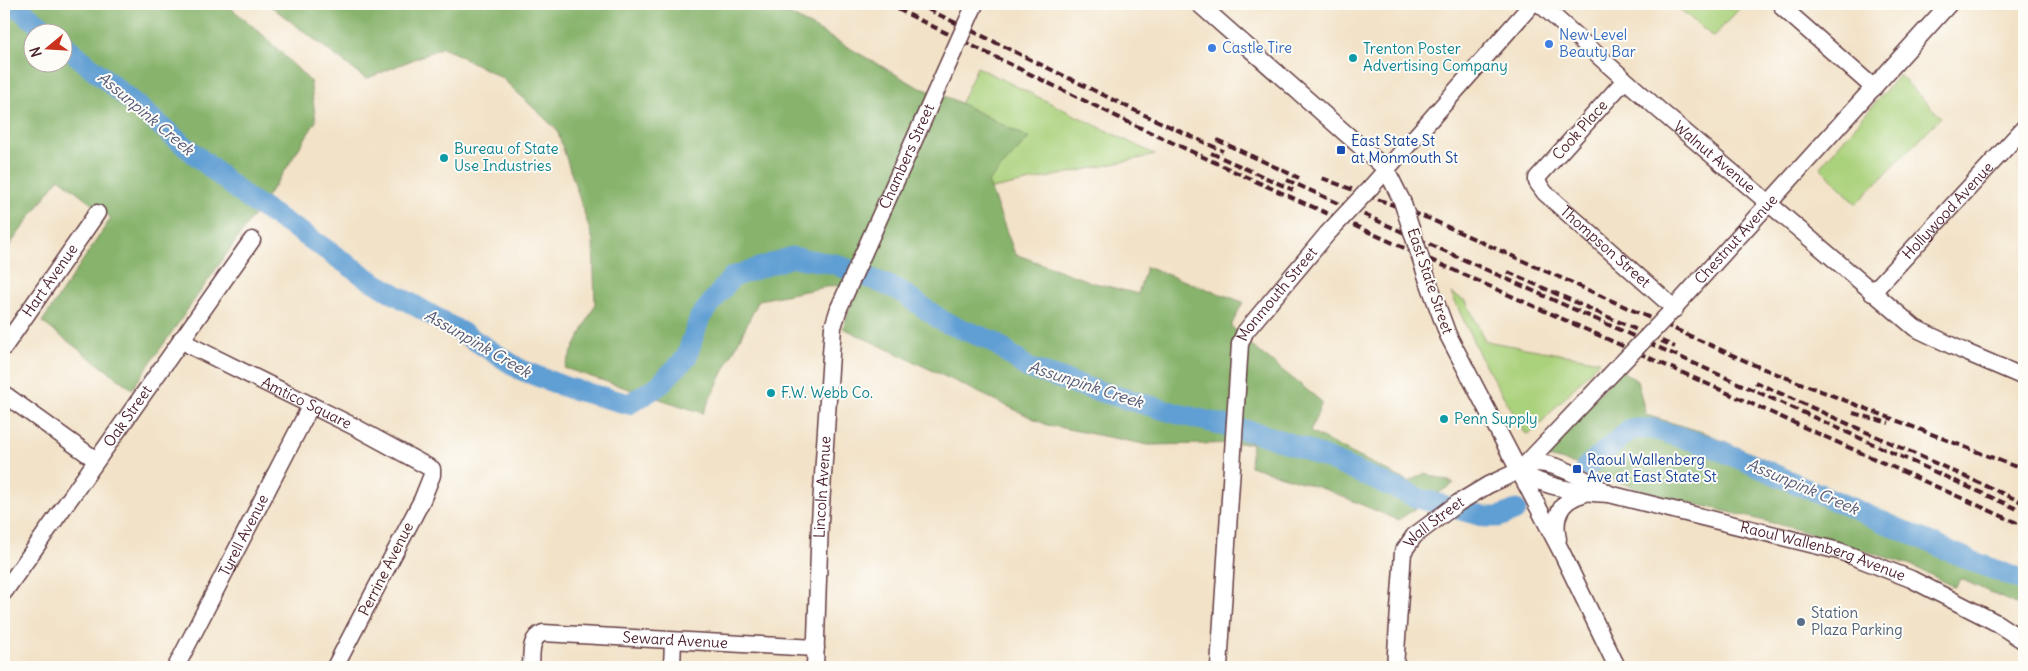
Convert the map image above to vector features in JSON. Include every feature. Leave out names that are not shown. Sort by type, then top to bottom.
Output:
[{"type":"street","name":"Chambers Street","points":[[839,308],[975,4]]},
{"type":"street","name":"East State Street","points":[[1199,4],[1386,169],[1402,201],[1448,335],[1561,551],[1617,667]]},
{"type":"street","name":"Monmouth Street","points":[[1219,667],[1240,344],[1245,332],[1327,234],[1371,187],[1532,4]]},
{"type":"street","name":"Walnut Avenue","points":[[1540,4],[1625,80],[1915,328],[2024,377]]},
{"type":"street","name":"Chestnut Avenue","points":[[1519,472],[1670,313],[1949,4]]},
{"type":"street","points":[[1783,8],[1874,88]]},
{"type":"street","name":"Cook Place","points":[[1537,182],[1537,178],[1625,80]]},
{"type":"street","name":"Hollywood Avenue","points":[[1872,293],[2024,128]]},
{"type":"street","name":"Thompson Street","points":[[1537,182],[1544,193],[1670,313]]},
{"type":"street","name":"Hart Avenue","points":[[4,347],[97,214]]},
{"type":"street","name":"Oak Street","points":[[4,592],[252,240]]},
{"type":"street","name":"Lincoln Avenue","points":[[815,667],[820,521],[831,354],[833,327],[839,308]]},
{"type":"street","name":"Amtico Square","points":[[182,339],[432,469]]},
{"type":"street","points":[[4,394],[96,460]]},
{"type":"street","name":"Tyrell Avenue","points":[[176,667],[310,405]]},
{"type":"street","name":"Raoul Wallenberg Avenue","points":[[1519,472],[1536,463],[1544,463],[1591,483],[1609,494]]},
{"type":"street","name":"Perrine Avenue","points":[[335,667],[422,500],[432,476],[432,469]]},
{"type":"street","name":"Raoul Wallenberg Avenue","points":[[1519,472],[1546,485],[1583,494],[1609,494],[1839,551],[1911,579],[1995,622],[2024,641]]},
{"type":"street","name":"Wall Street","points":[[1395,667],[1404,548],[1414,536],[1471,494],[1519,472]]},
{"type":"street","points":[[1561,551],[1555,527],[1559,513],[1567,499],[1583,494]]},
{"type":"street","name":"Seward Avenue","points":[[531,667],[533,642],[536,636],[543,633],[816,648]]},
{"type":"street","points":[[672,667],[673,641]]},
{"type":"green space","points":[[4,4],[226,4],[262,34],[310,81],[316,121],[286,169],[132,389],[42,322],[111,218],[59,178],[4,253]]},
{"type":"green space","points":[[268,4],[772,4],[918,87],[952,99],[1029,138],[988,182],[1015,254],[1091,282],[1138,294],[1146,267],[1243,302],[1231,326],[1252,346],[1322,402],[1310,432],[1409,482],[1425,473],[1454,483],[1398,520],[1327,490],[1250,466],[1252,443],[1149,445],[1047,425],[843,328],[854,296],[842,294],[836,285],[759,300],[703,413],[564,368],[595,305],[593,240],[557,130],[502,78],[443,47],[366,79]]},
{"type":"green space","points":[[1674,4],[1734,4],[1740,8],[1713,37]]},
{"type":"green space","points":[[977,67],[1156,155],[915,205]]},
{"type":"green space","points":[[1899,75],[1941,117],[1856,204],[1820,167]]},
{"type":"green space","points":[[1451,293],[1466,301],[1485,341],[1600,361],[1530,434],[1525,433],[1481,358]]},
{"type":"green space","points":[[1621,370],[1637,381],[1646,415],[1706,433],[1999,565],[2024,574],[2024,608],[1961,579],[1955,587],[1911,565],[1785,526],[1652,493],[1592,473],[1576,464],[1540,455]]},
{"type":"waterway","name":"Assunpink Creek","points":[[13,4],[36,22]]},
{"type":"waterway","name":"Assunpink Creek","points":[[72,51],[247,198],[370,280],[463,333],[521,370],[568,388],[629,404],[657,387],[686,358],[700,317],[732,277],[792,257],[835,264],[899,290],[944,322],[992,341],[1028,368],[1091,389],[1182,415],[1261,434],[1305,449],[1418,498],[1485,517],[1499,517],[1516,510]]},
{"type":"waterway","name":"Assunpink Creek","points":[[1586,467],[1631,429],[1653,429],[1710,446],[1975,562],[2024,581]]},
{"type":"railway","points":[[887,4],[1130,123],[1255,181],[2024,526]]},
{"type":"railway","points":[[917,4],[1136,111],[1223,151]]},
{"type":"railway","points":[[1217,140],[1299,178]]},
{"type":"railway","points":[[1211,153],[1293,190]]},
{"type":"railway","points":[[1322,178],[1430,219],[1759,367],[2024,470]]},
{"type":"railway","points":[[1287,180],[2024,512]]},
{"type":"railway","points":[[1508,272],[1675,347]]},
{"type":"railway","points":[[1755,382],[2024,503]]},
{"type":"railway","points":[[1853,413],[1889,423]]},
{"type":"place","name":"New Level Beauty Bar","points":[[1549,44]]},
{"type":"place","name":"Castle Tire","points":[[1212,48]]},
{"type":"place","name":"Trenton Poster Advertising Company","points":[[1353,58]]},
{"type":"place","name":"East State St at Monmouth St","points":[[1341,150]]},
{"type":"place","name":"Bureau of State Use Industries","points":[[444,158]]},
{"type":"place","name":"F.W. Webb Co.","points":[[771,393]]},
{"type":"place","name":"Penn Supply","points":[[1444,419]]},
{"type":"place","name":"Raoul Wallenberg Ave at East State St","points":[[1577,469]]},
{"type":"place","name":"Station Plaza Parking","points":[[1801,622]]}]
